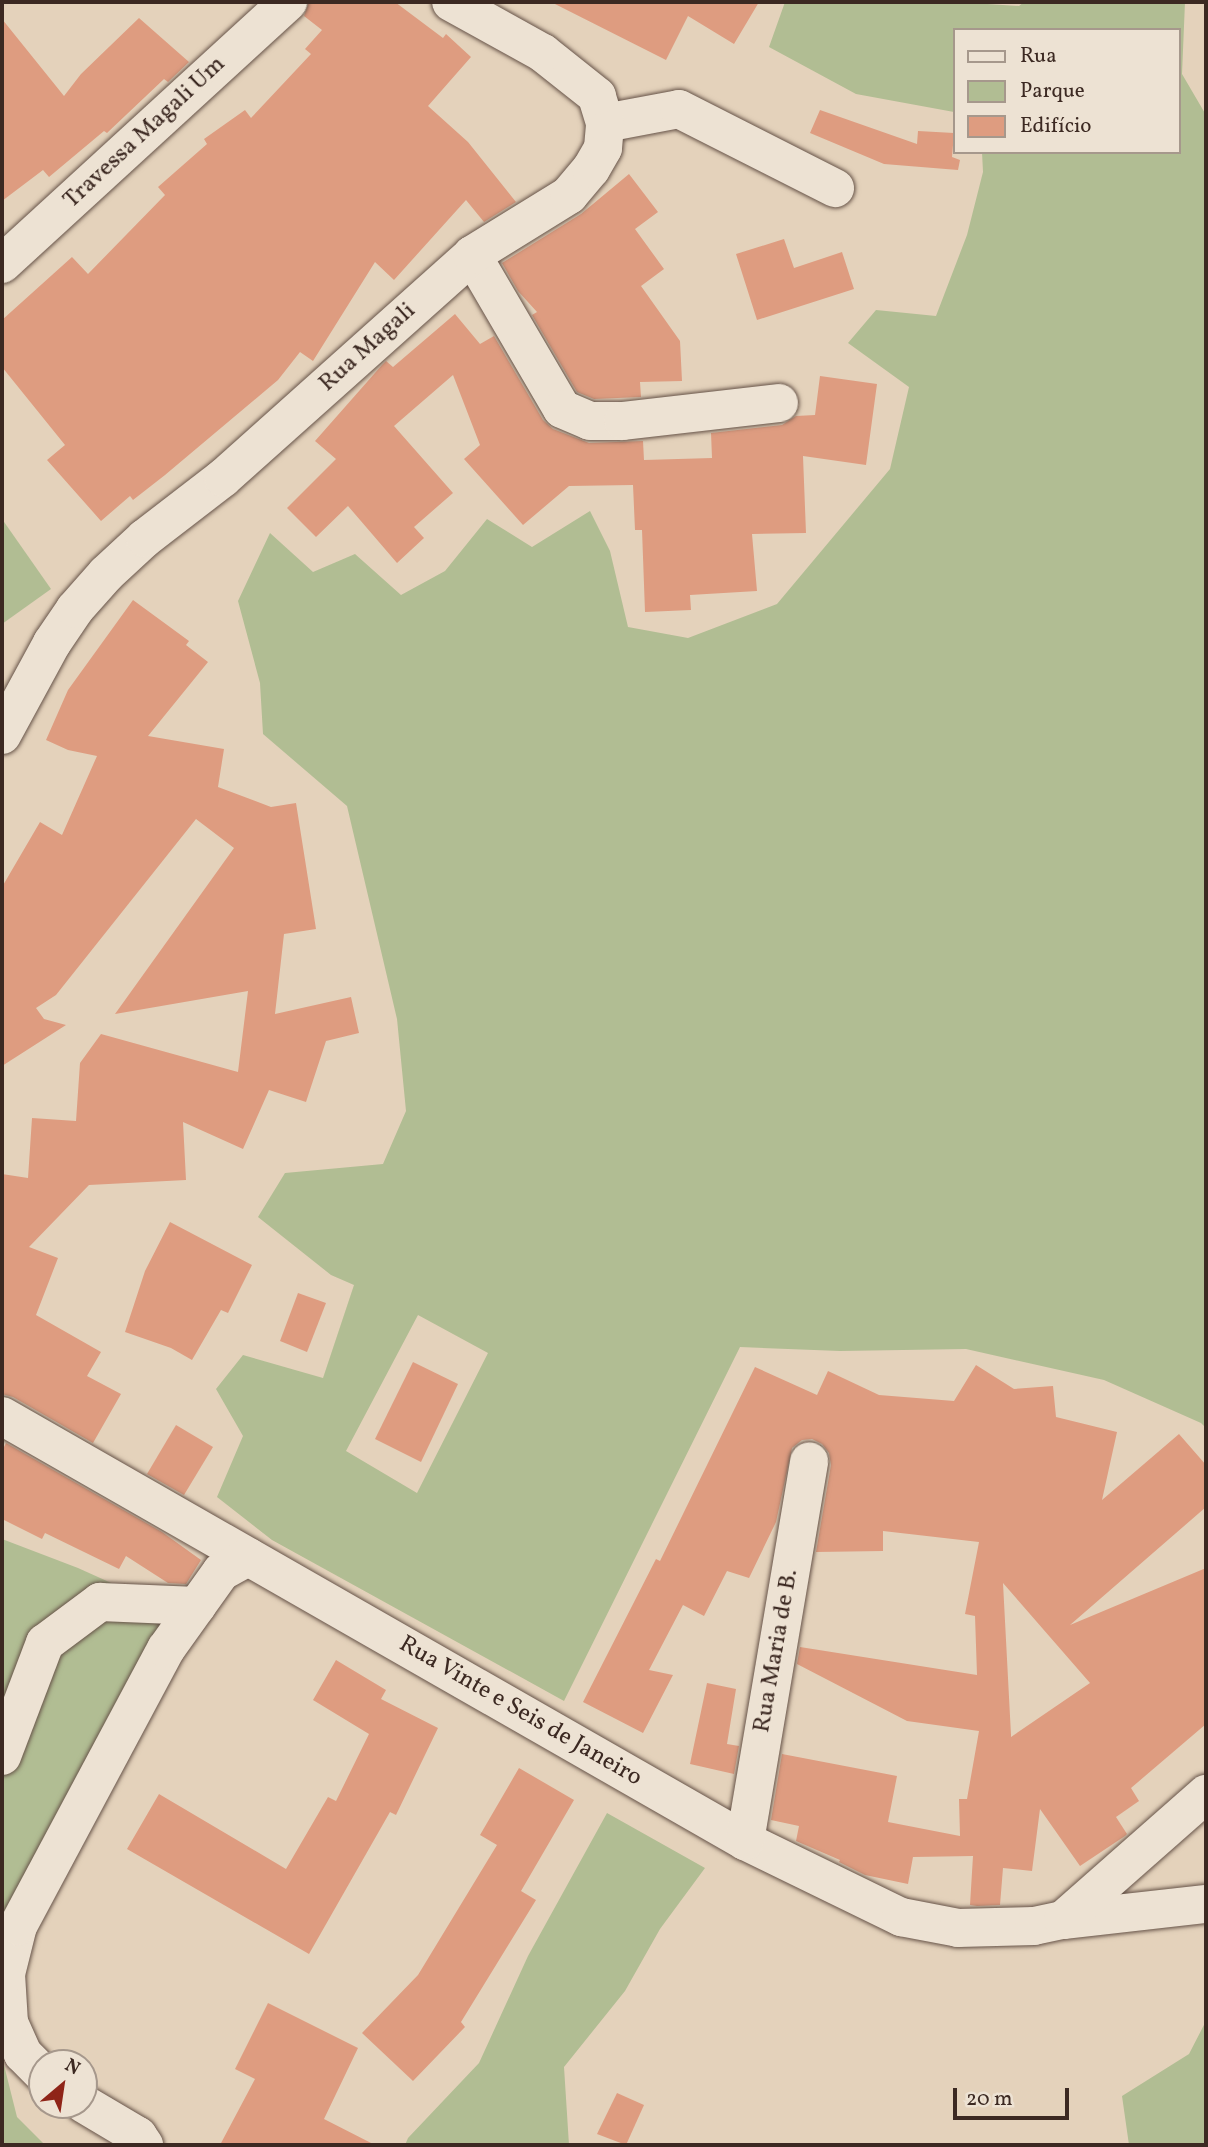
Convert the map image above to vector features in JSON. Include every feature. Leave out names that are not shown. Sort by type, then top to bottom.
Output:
[{"type":"street","name":"Travessa Magali Um","points":[[2,264],[288,2]]},
{"type":"street","points":[[451,2],[543,54],[586,87],[597,96],[605,123],[679,109],[835,188]]},
{"type":"street","name":"Rua Magali","points":[[2,735],[52,643],[75,610],[106,574],[145,538],[223,478],[472,255],[569,195],[591,169],[603,148],[605,123]]},
{"type":"street","points":[[472,255],[562,409],[590,421],[623,421],[779,403]]},
{"type":"street","name":"Rua Vinte e Seis de Janeiro","points":[[2,1416],[745,1841],[901,1917],[958,1928],[1034,1926],[1063,1920],[1206,1904]]},
{"type":"street","name":"Rua Maria de B.","points":[[745,1841],[809,1461]]},
{"type":"street","points":[[28,2059],[9,2023],[6,1975],[18,1926],[166,1649],[221,1573],[248,1557]]},
{"type":"street","points":[[2,1756],[45,1643],[100,1602],[197,1606]]},
{"type":"street","points":[[1063,1920],[1206,1794]]},
{"type":"street","points":[[98,2112],[138,2136],[144,2145]]},
{"type":"green space","points":[[785,2],[957,2],[1019,6],[1024,2],[1185,2],[1182,74],[1206,115],[1206,1428],[1201,1423],[1104,1380],[966,1349],[840,1351],[740,1347],[564,1701],[272,1540],[217,1497],[243,1436],[216,1389],[243,1355],[323,1378],[354,1285],[331,1275],[258,1217],[285,1173],[383,1164],[406,1111],[397,1019],[347,806],[263,734],[260,683],[238,601],[270,533],[313,572],[355,554],[401,595],[445,571],[487,519],[532,547],[590,511],[610,551],[628,627],[688,638],[777,604],[890,469],[909,387],[848,343],[876,310],[936,316],[967,235],[983,172],[982,154],[1180,154],[1180,28],[953,28],[953,112],[856,94],[769,47]],"holes":[[[418,1315],[488,1353],[417,1493],[346,1451]]]},
{"type":"green space","points":[[2,519],[51,589],[2,624]]},
{"type":"green space","points":[[2,1539],[78,1568],[180,1614],[2,1944]]},
{"type":"green space","points":[[607,1813],[705,1868],[660,1929],[625,1991],[564,2067],[569,2145],[405,2145],[408,2138],[479,2063],[528,1956]]},
{"type":"green space","points":[[1206,2021],[1206,2145],[1129,2145],[1122,2096],[1189,2054]]},
{"type":"green space","points":[[2,2057],[17,2117],[45,2145],[2,2145]]},
{"type":"building","points":[[309,2],[395,2],[443,38],[446,34],[471,57],[428,106],[468,142],[516,202],[484,222],[466,200],[394,280],[375,262],[313,361],[300,352],[278,380],[165,475],[133,500],[130,496],[101,521],[47,460],[65,445],[2,367],[2,320],[72,257],[88,274],[165,195],[158,187],[207,144],[204,139],[245,110],[251,118],[311,54],[305,49],[322,30],[304,16]]},
{"type":"building","points":[[551,2],[759,2],[734,44],[688,16],[666,60]]},
{"type":"building","points":[[139,18],[189,62],[168,82],[164,79],[107,133],[104,131],[49,177],[43,170],[2,201],[2,19],[64,96],[81,74]]},
{"type":"building","points":[[820,110],[917,144],[918,131],[953,133],[952,157],[960,160],[958,170],[884,164],[810,133]]},
{"type":"building","points":[[629,174],[658,212],[635,229],[664,269],[641,286],[680,341],[682,381],[640,382],[641,397],[594,399],[577,392],[532,315],[537,312],[518,291],[502,263],[581,214]]},
{"type":"building","points":[[784,239],[794,268],[842,252],[854,289],[757,320],[736,254]]},
{"type":"building","points":[[455,314],[480,344],[494,336],[543,420],[553,429],[589,443],[643,441],[644,460],[712,458],[711,433],[782,425],[796,416],[815,415],[820,376],[877,384],[866,465],[803,456],[806,533],[752,534],[757,591],[690,595],[691,610],[645,612],[642,530],[635,530],[633,485],[569,486],[523,525],[464,459],[480,445],[453,375],[394,426],[453,493],[414,527],[424,538],[397,563],[348,506],[316,537],[287,508],[336,459],[315,441],[386,361],[393,367]]},
{"type":"building","points":[[133,600],[189,641],[186,645],[208,662],[148,736],[224,749],[218,787],[271,807],[296,803],[316,929],[284,934],[275,1014],[351,997],[359,1033],[326,1041],[306,1102],[269,1090],[243,1149],[183,1122],[186,1180],[89,1185],[29,1247],[58,1258],[36,1315],[101,1352],[87,1376],[121,1394],[93,1443],[13,1397],[2,1394],[2,1174],[28,1178],[32,1118],[76,1121],[80,1063],[101,1034],[238,1072],[248,991],[115,1014],[234,848],[196,819],[56,995],[36,1008],[44,1019],[66,1025],[2,1066],[2,887],[40,822],[62,835],[97,756],[68,750],[46,740],[68,690]]},
{"type":"building","points":[[170,1222],[252,1265],[228,1313],[221,1310],[192,1360],[171,1348],[125,1332],[145,1271]]},
{"type":"building","points":[[298,1293],[326,1303],[307,1352],[280,1341]]},
{"type":"building","points":[[413,1362],[458,1384],[421,1462],[375,1439]]},
{"type":"building","points":[[976,1365],[1014,1389],[1053,1386],[1056,1417],[1117,1432],[1102,1500],[1179,1434],[1206,1465],[1206,1507],[1070,1625],[1206,1568],[1206,1724],[1131,1788],[1139,1801],[1116,1817],[1127,1834],[1080,1866],[1040,1809],[1032,1871],[1003,1868],[1000,1905],[970,1905],[973,1856],[913,1857],[908,1884],[865,1875],[839,1862],[840,1860],[796,1841],[799,1826],[771,1820],[782,1754],[897,1776],[888,1822],[960,1836],[959,1799],[967,1799],[979,1731],[907,1721],[797,1664],[800,1647],[977,1675],[975,1616],[965,1614],[979,1542],[883,1531],[883,1551],[816,1552],[831,1465],[829,1453],[822,1444],[812,1439],[802,1440],[792,1448],[776,1522],[749,1578],[727,1571],[704,1616],[683,1605],[649,1670],[673,1675],[643,1733],[583,1702],[656,1559],[660,1561],[755,1367],[817,1395],[828,1371],[879,1395],[954,1401]],"holes":[[[1003,1583],[1090,1683],[1011,1737]]]},
{"type":"building","points":[[176,1425],[213,1447],[184,1495],[147,1474]]},
{"type":"building","points":[[6,1443],[162,1532],[201,1560],[186,1584],[168,1583],[126,1556],[119,1569],[45,1533],[42,1539],[2,1519],[2,1451]]},
{"type":"building","points":[[336,1660],[386,1690],[381,1699],[438,1728],[396,1815],[390,1812],[309,1954],[127,1849],[159,1794],[286,1869],[328,1797],[336,1801],[369,1734],[313,1700]]},
{"type":"building","points":[[707,1683],[736,1689],[727,1744],[739,1746],[734,1774],[690,1764]]},
{"type":"building","points":[[519,1768],[574,1800],[521,1891],[536,1900],[461,2022],[465,2027],[413,2081],[362,2033],[418,1975],[497,1845],[480,1835]]},
{"type":"building","points":[[268,2003],[358,2048],[324,2119],[375,2145],[220,2145],[255,2079],[235,2069]]},
{"type":"building","points":[[617,2093],[644,2105],[626,2145],[597,2134]]}]
